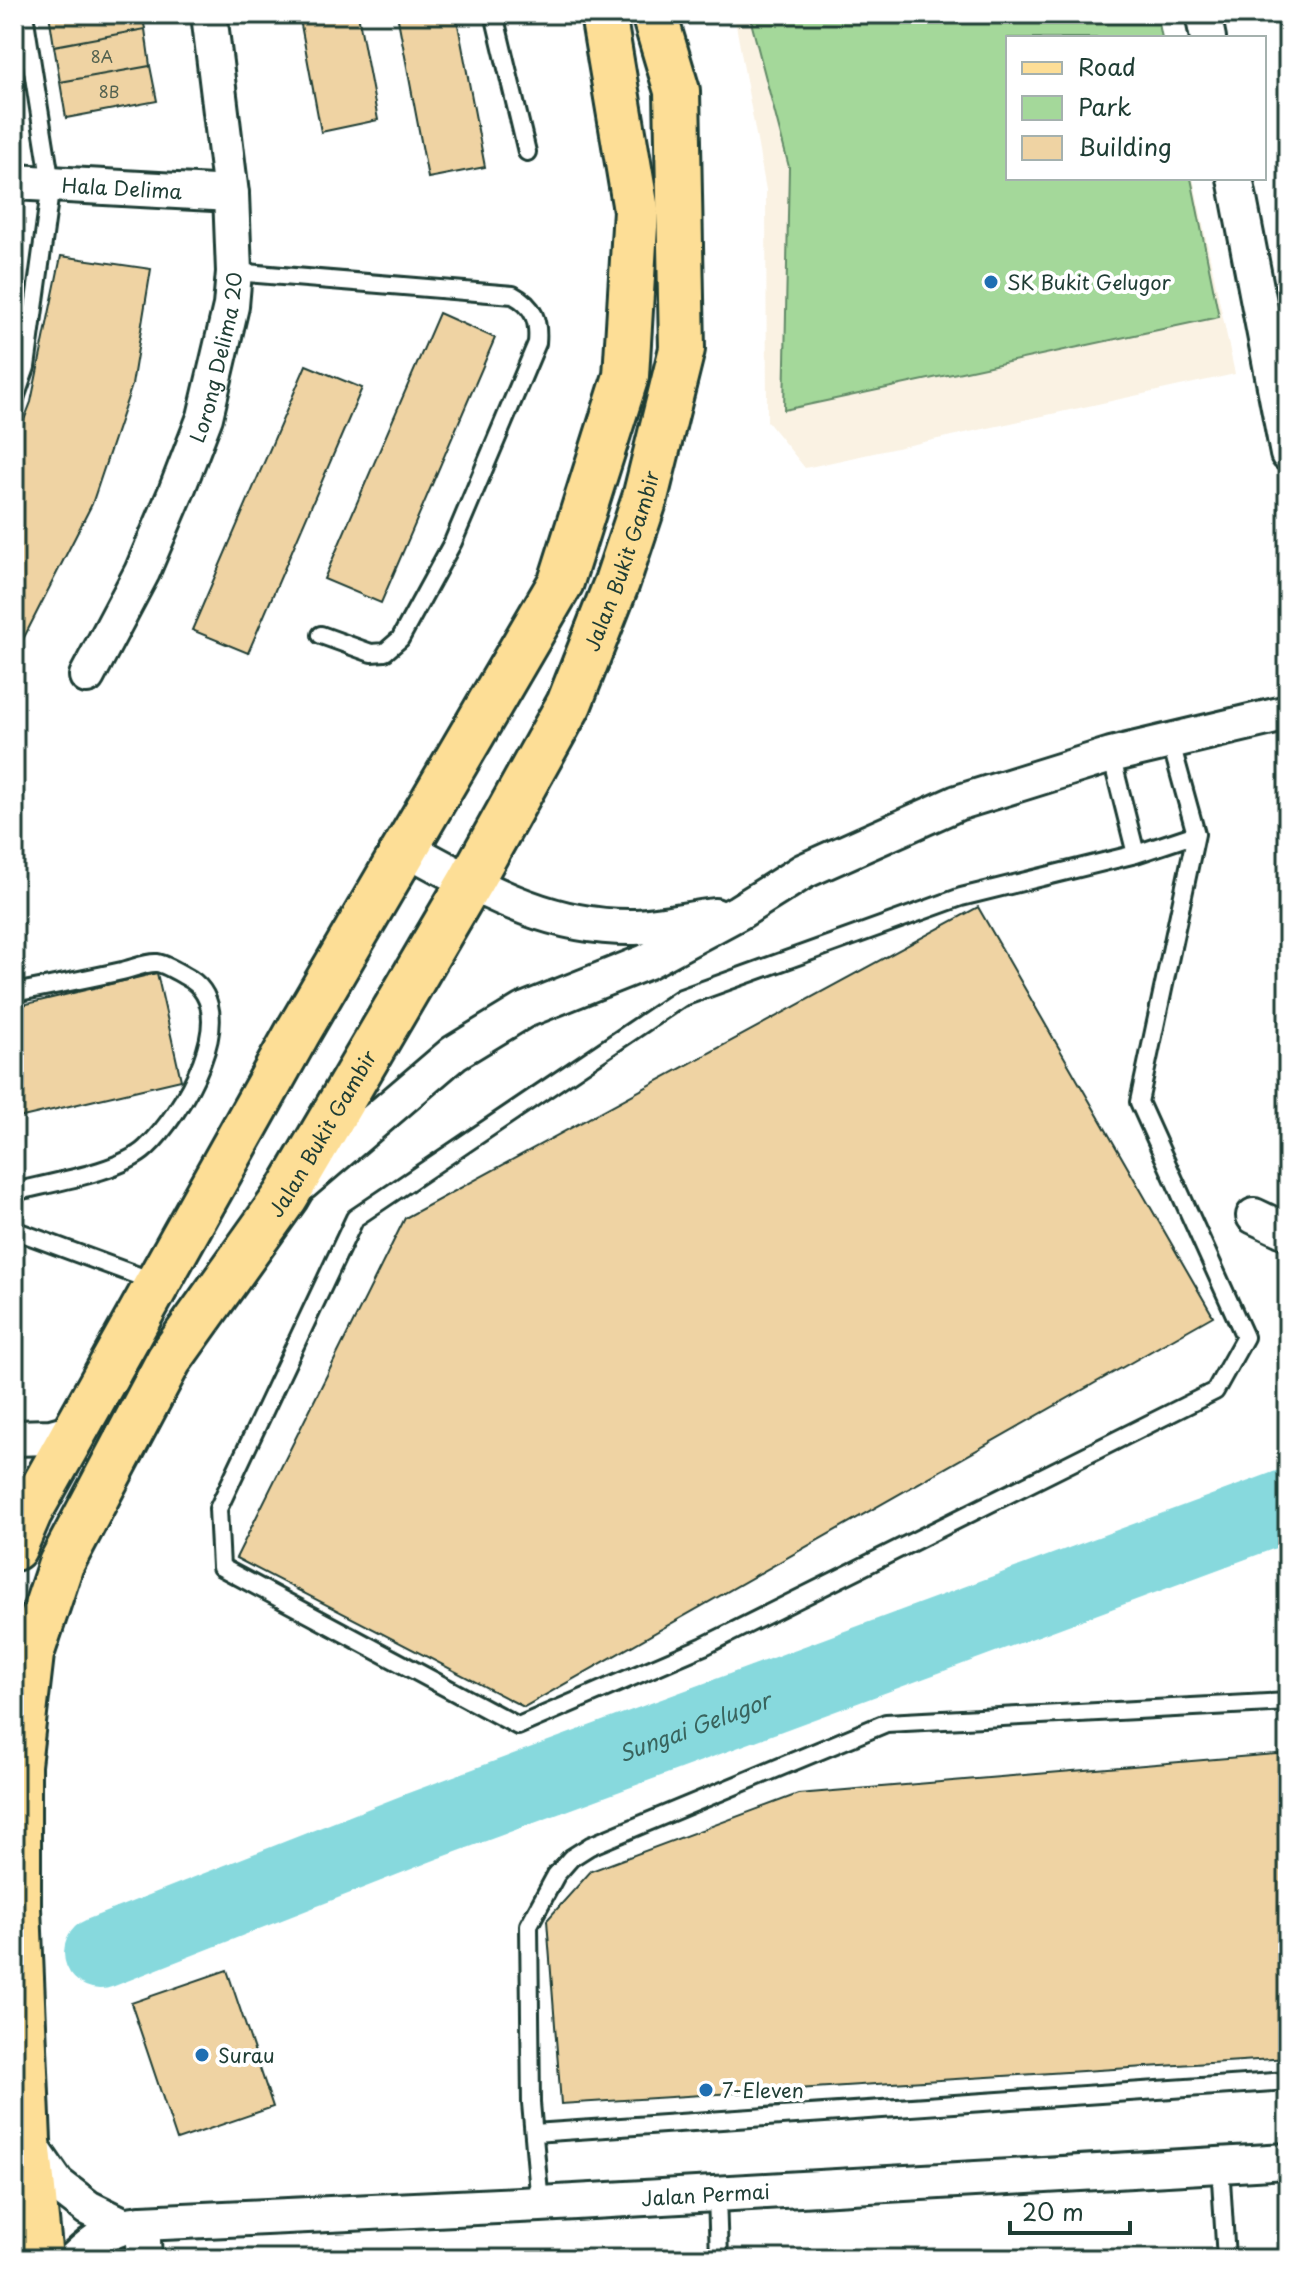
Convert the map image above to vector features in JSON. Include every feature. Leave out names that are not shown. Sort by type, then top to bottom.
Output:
[{"type":"main road","points":[[19,1515],[76,1430],[404,847],[561,582],[626,376],[636,210],[603,14]]},
{"type":"main road","name":"Jalan Bukit Gambir","points":[[40,2259],[28,2141],[18,1908],[18,1765],[31,1654],[61,1564],[169,1360],[286,1196],[470,882],[569,704],[617,582],[645,498],[682,349],[677,91],[654,14]]},
{"type":"street","name":"Lorong Delima 20","points":[[87,676],[142,572],[205,417],[231,306],[234,272],[231,194],[209,14]]},
{"type":"street","points":[[1203,14],[1208,36]]},
{"type":"street","points":[[1235,180],[1288,454]]},
{"type":"street","name":"Hala Delima","points":[[14,182],[231,194]]},
{"type":"street","points":[[286,1196],[454,1053],[523,1011],[646,962],[739,912],[804,871],[957,803],[1111,755],[1288,713]]},
{"type":"street","points":[[404,847],[527,910],[571,921],[635,927],[739,912]]},
{"type":"street","points":[[1254,1216],[1288,1232]]},
{"type":"street","points":[[14,1438],[51,1437],[76,1430]]},
{"type":"street","name":"Jalan Permai","points":[[28,2141],[57,2184],[88,2208],[133,2224],[1288,2161]]},
{"type":"street","points":[[133,2224],[144,2259]]},
{"type":"street","name":"Jalan Permai","points":[[75,2259],[88,2246],[133,2224]]},
{"type":"lane","points":[[14,401],[26,367],[51,184],[24,14]]},
{"type":"lane","points":[[494,14],[527,152]]},
{"type":"lane","points":[[234,272],[513,295],[526,302],[539,327],[537,343],[453,542],[400,639],[385,652],[371,653],[321,635]]},
{"type":"lane","points":[[1171,743],[1196,834],[1139,1102],[1245,1337],[1215,1391],[704,1646],[518,1726],[221,1567],[218,1509],[355,1218],[681,998],[961,897],[1136,854],[1196,834]]},
{"type":"lane","points":[[1111,755],[1136,854]]},
{"type":"lane","points":[[14,993],[157,963],[194,981],[204,994],[210,1015],[209,1046],[188,1097],[146,1148],[129,1160],[109,1167],[14,1192]]},
{"type":"lane","points":[[14,1230],[157,1283]]},
{"type":"lane","points":[[540,2204],[534,2133],[529,1925],[556,1875],[571,1858],[590,1846],[886,1723],[1288,1702]]},
{"type":"lane","points":[[534,2133],[1288,2081]]},
{"type":"lane","points":[[1220,2164],[1226,2259]]},
{"type":"lane","points":[[717,2194],[719,2259]]},
{"type":"shaded area","name":"SK Bukit Gelugor","points":[[734,14],[1158,14],[1163,36],[1006,36],[1006,180],[1193,180],[1235,374],[805,468],[767,421],[766,190]]},
{"type":"green space","name":"SK Bukit Gelugor","points":[[749,14],[1157,14],[1162,36],[1006,36],[1006,180],[1191,180],[1219,317],[784,410],[789,167]]},
{"type":"building","points":[[49,14],[142,14],[145,29],[54,46]]},
{"type":"building","points":[[299,14],[358,14],[378,120],[321,132]]},
{"type":"building","points":[[397,14],[456,14],[485,167],[428,178]]},
{"type":"building","points":[[145,29],[150,66],[60,82],[54,46]]},
{"type":"building","points":[[18,54],[25,90],[14,93],[14,55]]},
{"type":"building","points":[[150,66],[157,101],[66,118],[60,82]]},
{"type":"building","points":[[61,256],[151,269],[132,385],[92,504],[14,657],[14,446],[31,402]]},
{"type":"building","points":[[14,268],[23,269],[14,325]]},
{"type":"building","points":[[439,313],[495,338],[381,603],[324,579]]},
{"type":"building","points":[[306,365],[362,388],[248,653],[192,630]]},
{"type":"building","points":[[978,907],[1213,1316],[524,1707],[236,1558],[405,1218]]},
{"type":"building","points":[[157,973],[181,1080],[14,1119],[14,1007]]},
{"type":"building","points":[[1288,1753],[1288,2058],[561,2104],[547,1920],[591,1871],[798,1794]]},
{"type":"building","name":"Surau","points":[[227,1970],[273,2107],[177,2140],[131,2003]]},
{"type":"waterway","name":"Sungai Gelugor","points":[[100,1953],[420,1827],[1288,1505]]},
{"type":"place","name":"SK Bukit Gelugor","points":[[991,282]]},
{"type":"place","name":"Surau","points":[[202,2055]]},
{"type":"place","name":"7-Eleven","points":[[706,2090]]}]
